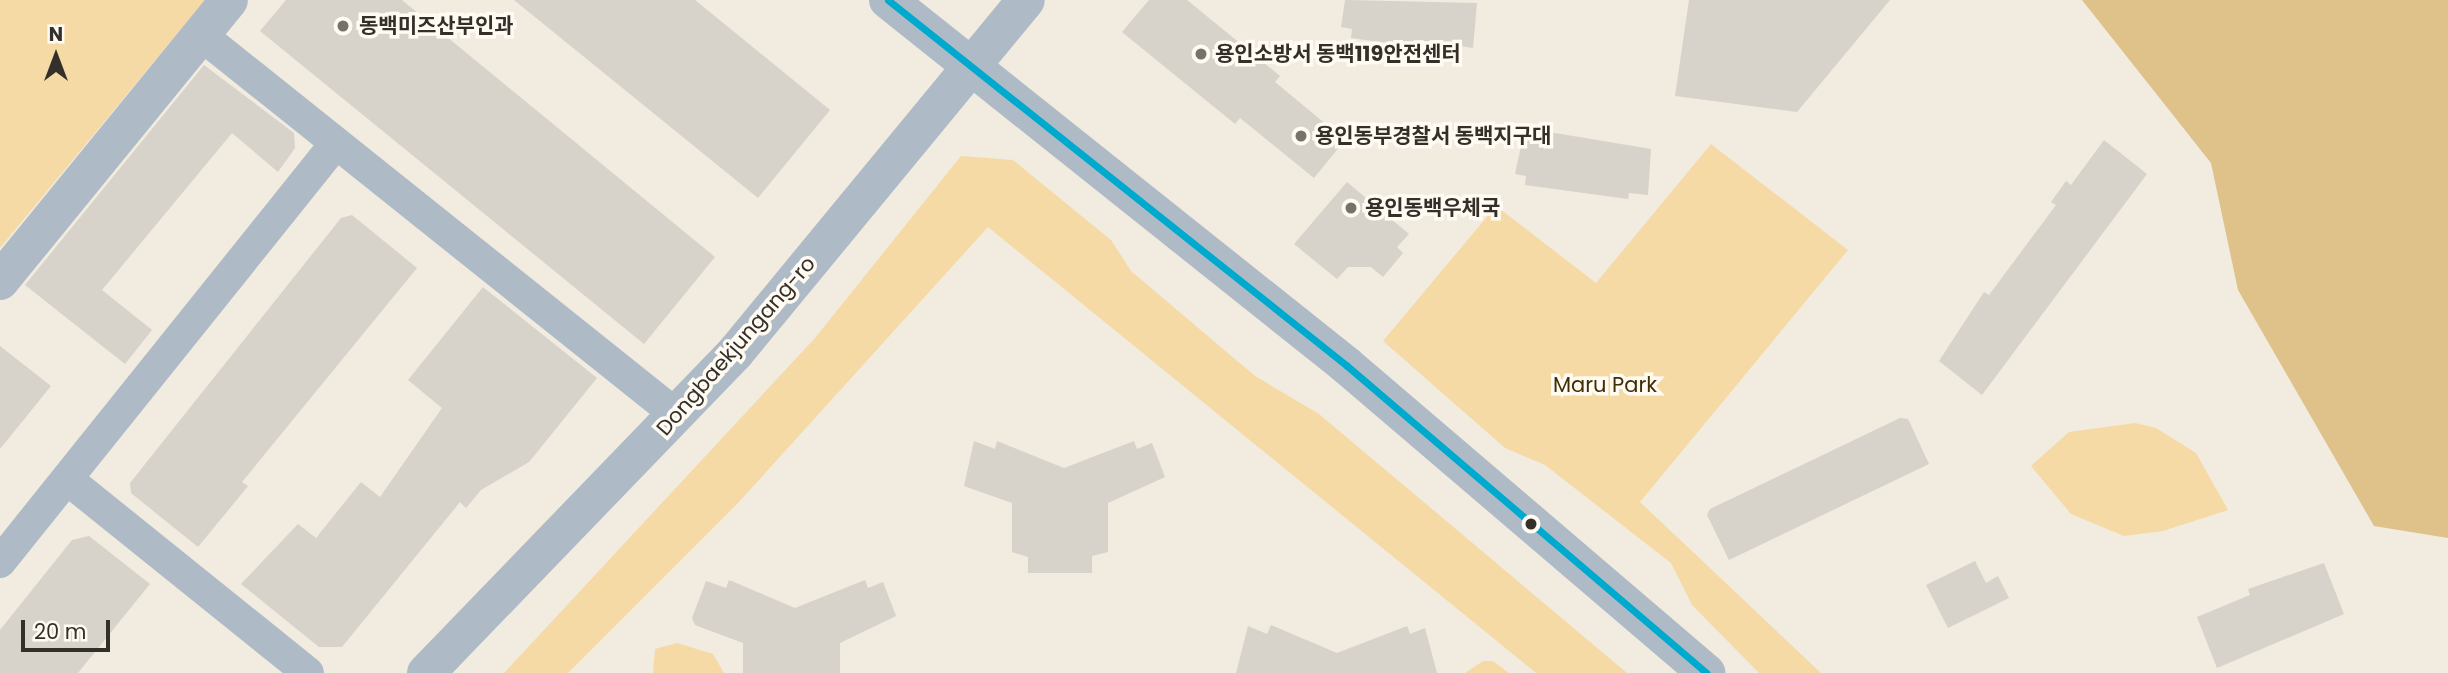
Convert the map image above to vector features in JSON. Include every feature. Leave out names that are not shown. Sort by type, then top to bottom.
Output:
[{"type":"street","points":[[0,281],[229,0]]},
{"type":"street","points":[[888,0],[1451,453],[1706,673]]},
{"type":"street","name":"Dongbaekjungang-ro","points":[[426,673],[678,416],[1026,0]]},
{"type":"street","points":[[201,35],[678,416]]},
{"type":"street","points":[[0,562],[336,143]]},
{"type":"street","points":[[67,479],[308,673]]},
{"type":"green space","points":[[0,0],[205,0],[0,248]]},
{"type":"green space","name":"Maru Park","points":[[1711,144],[1848,250],[1640,502],[1821,673],[1759,673],[1692,605],[1671,563],[1545,465],[1505,448],[1383,341],[1496,206],[1596,283]]},
{"type":"green space","points":[[961,156],[1013,160],[1111,240],[1131,271],[1255,376],[1319,414],[1627,673],[1536,673],[988,227],[739,502],[568,673],[504,673],[815,338]]},
{"type":"green space","points":[[2135,423],[2156,428],[2196,453],[2228,510],[2163,531],[2124,536],[2071,514],[2031,466],[2069,432]]},
{"type":"green space","points":[[677,643],[713,654],[724,673],[653,673],[655,649]]},
{"type":"green space","points":[[1483,661],[1493,661],[1509,673],[1465,673]]},
{"type":"shaded area","points":[[2082,0],[2448,0],[2448,538],[2374,526],[2238,290],[2211,163]]},
{"type":"building","points":[[286,0],[402,0],[715,257],[644,344],[260,31]]},
{"type":"building","points":[[514,0],[695,0],[830,110],[758,198]]},
{"type":"building","name":"용인소방서 동백119안전센터","points":[[1149,0],[1187,0],[1280,76],[1275,82],[1345,140],[1314,178],[1240,118],[1235,124],[1122,32]]},
{"type":"building","points":[[1345,0],[1477,3],[1473,48],[1454,45],[1454,52],[1351,38],[1352,29],[1341,27]]},
{"type":"building","points":[[1689,0],[1890,0],[1797,112],[1675,96]]},
{"type":"building","points":[[204,65],[294,133],[295,148],[278,172],[232,133],[102,290],[152,330],[125,364],[25,285]]},
{"type":"building","points":[[1525,128],[1651,149],[1648,195],[1629,193],[1628,199],[1525,185],[1526,176],[1515,174]]},
{"type":"building","points":[[2104,140],[2147,174],[1982,395],[1939,361],[1984,292],[1989,295],[2056,205],[2051,202],[2066,181],[2071,185]]},
{"type":"building","name":"용인동백우체국","points":[[1347,182],[1409,234],[1397,247],[1403,253],[1383,277],[1371,267],[1348,267],[1337,279],[1294,244]]},
{"type":"building","points":[[352,215],[417,268],[242,482],[248,486],[198,547],[131,493],[130,483],[341,218]]},
{"type":"building","points":[[483,287],[597,378],[529,462],[481,490],[466,508],[460,502],[342,647],[319,647],[241,584],[298,524],[316,538],[361,482],[380,497],[442,408],[408,380]]},
{"type":"building","points":[[0,346],[51,386],[0,449]]},
{"type":"building","points":[[1900,418],[1908,419],[1929,464],[1729,560],[1707,515],[1710,509]]},
{"type":"building","points":[[974,441],[995,449],[997,441],[1064,468],[1134,441],[1137,449],[1152,443],[1165,477],[1108,503],[1108,552],[1092,556],[1092,573],[1028,573],[1028,557],[1012,552],[1012,503],[964,486]]},
{"type":"building","points":[[89,536],[150,584],[78,673],[0,673],[0,630],[72,540]]},
{"type":"building","points":[[1975,561],[1986,583],[1998,576],[2009,598],[1948,628],[1926,585]]},
{"type":"building","points":[[2324,563],[2344,614],[2217,668],[2197,617],[2250,595],[2248,589]]},
{"type":"building","points":[[729,580],[795,608],[865,580],[868,588],[883,582],[896,616],[840,643],[840,673],[743,673],[743,643],[695,625],[692,618],[706,581],[726,588]]},
{"type":"building","points":[[1271,625],[1337,653],[1407,626],[1410,634],[1425,628],[1437,673],[1236,673],[1248,626],[1267,634]]},
{"type":"transit line","points":[[888,0],[1346,365],[1706,673]]},
{"type":"place","name":"동백미즈산부인과","points":[[343,26]]},
{"type":"place","name":"용인소방서 동백119안전센터","points":[[1201,54]]},
{"type":"place","name":"용인동부경찰서 동백지구대","points":[[1301,136]]},
{"type":"place","name":"용인동백우체국","points":[[1351,208]]}]
